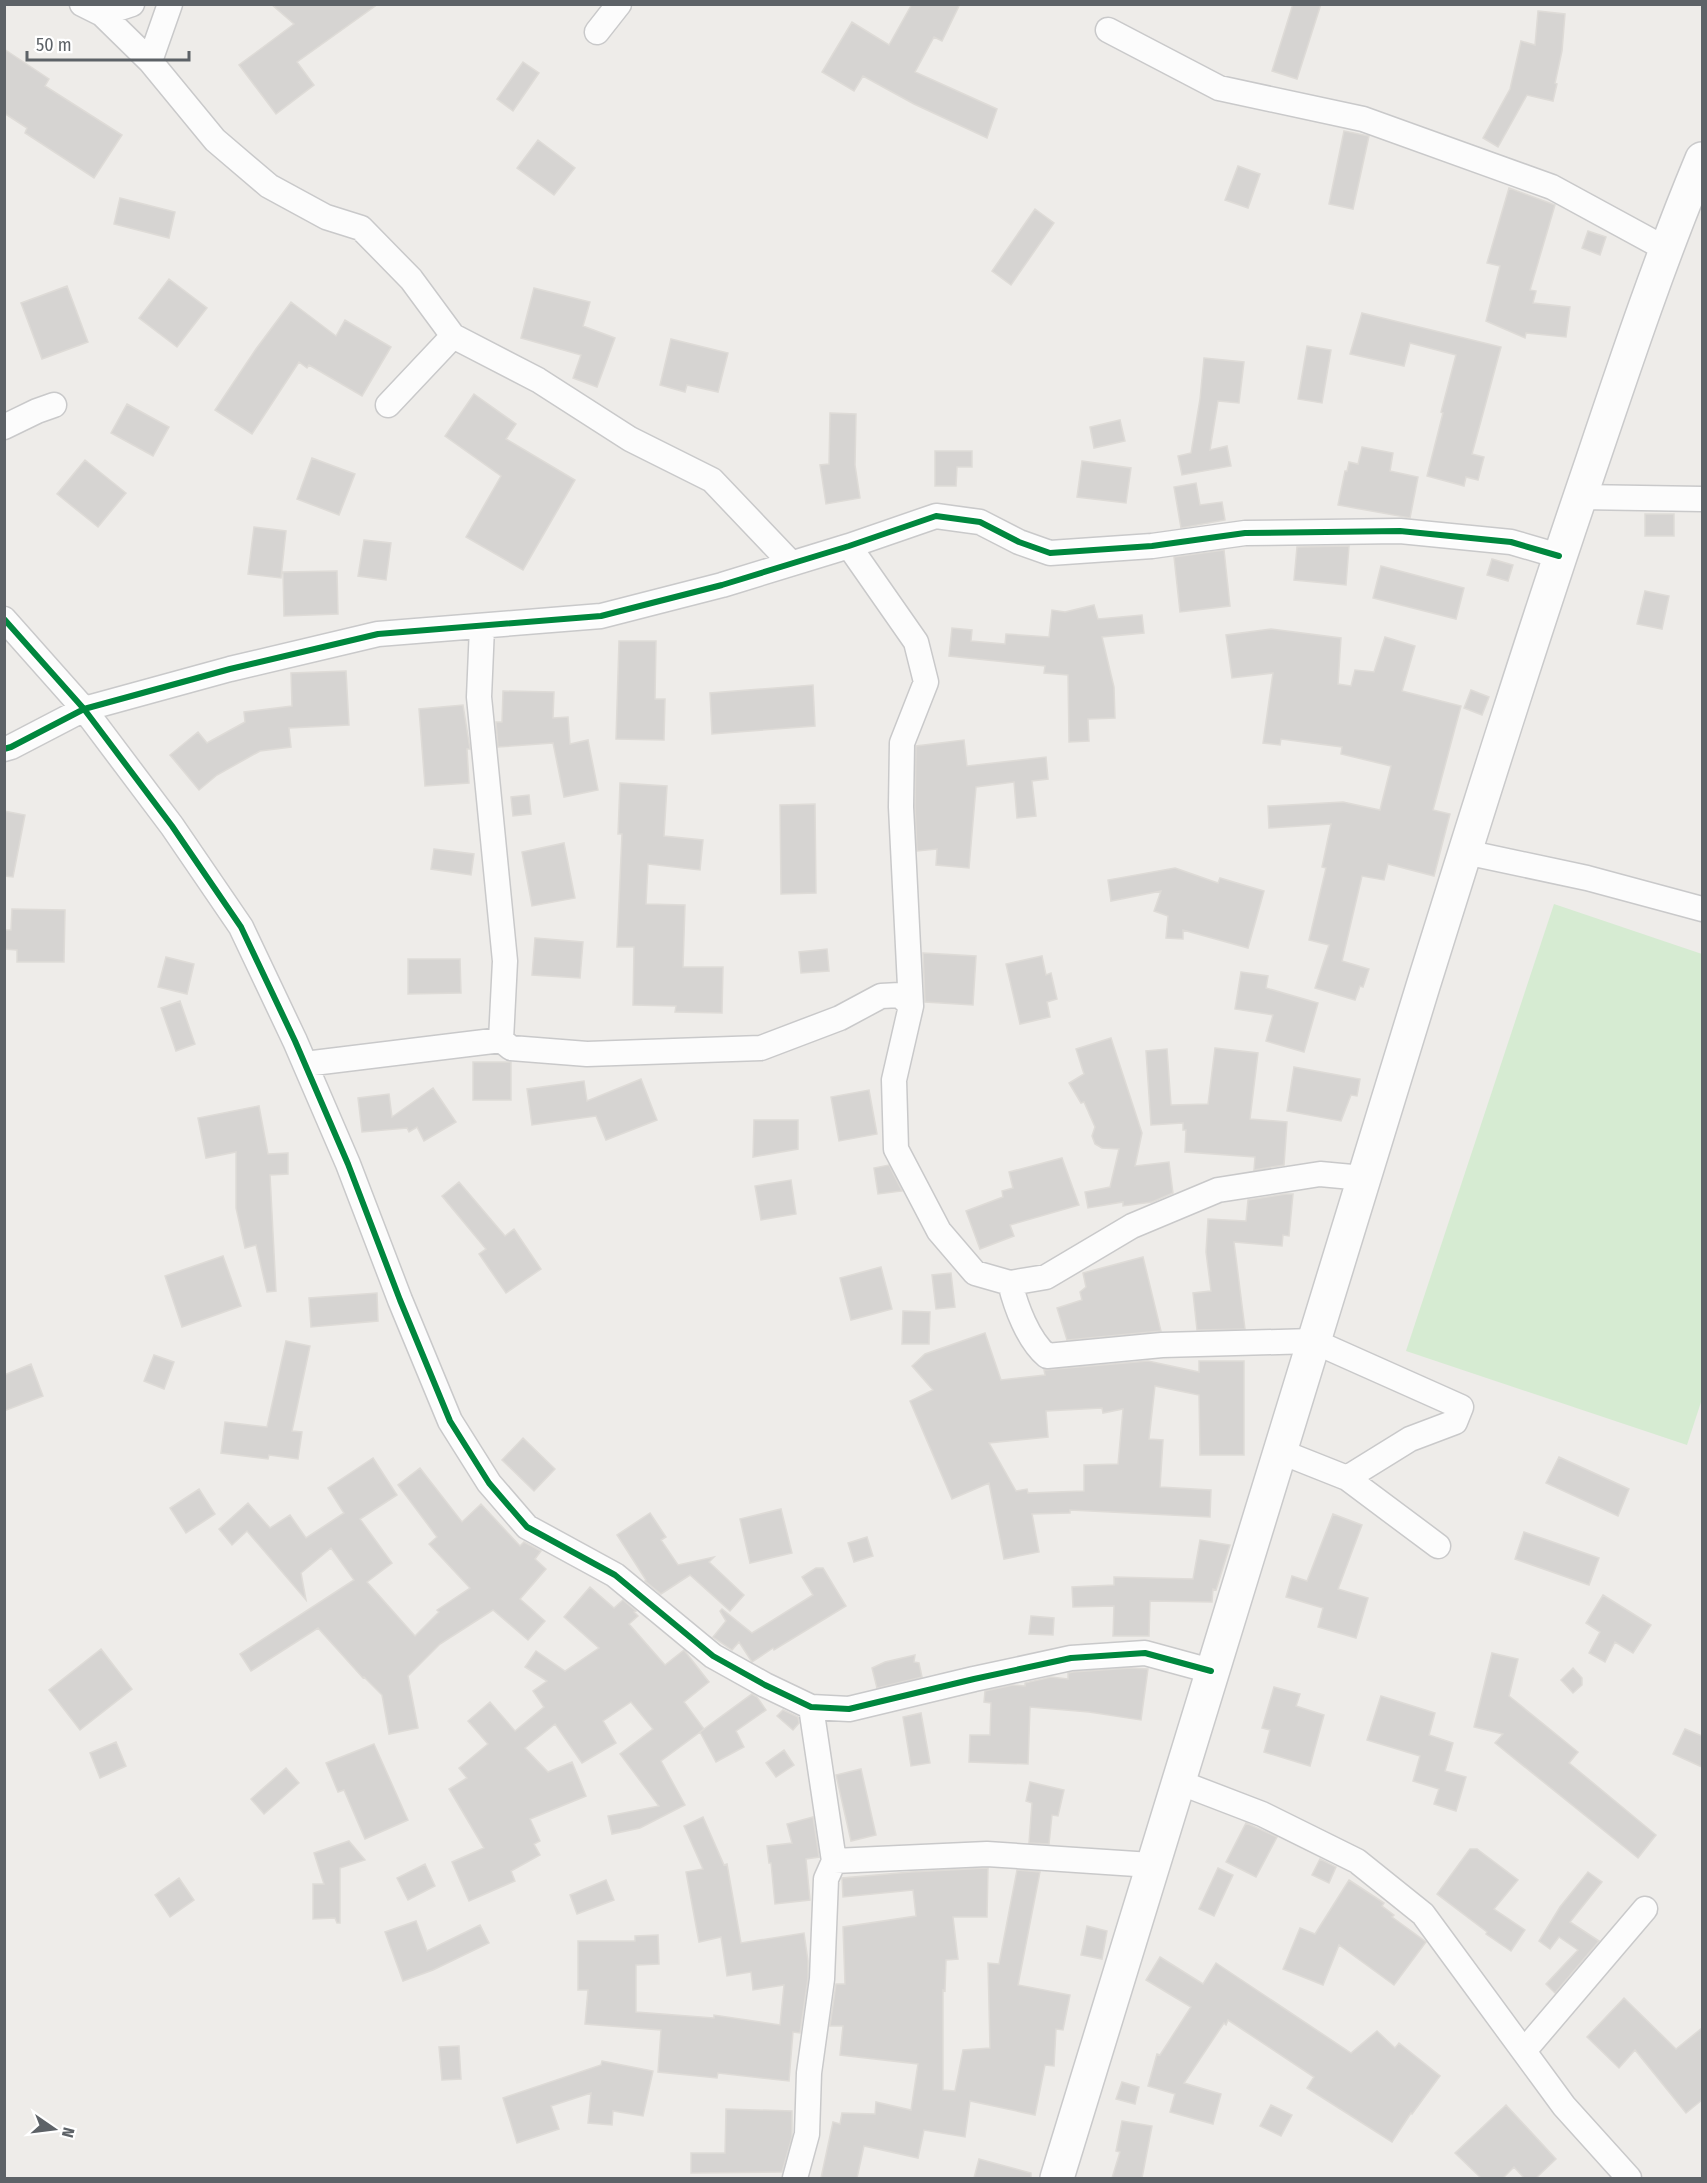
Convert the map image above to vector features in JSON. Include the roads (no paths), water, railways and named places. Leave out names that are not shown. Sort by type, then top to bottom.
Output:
[{"type":"main road","points":[[1057,2178],[1176,1781],[1559,556],[1642,314],[1702,159]]},
{"type":"street","points":[[92,9],[132,4]]},
{"type":"street","points":[[150,61],[170,4]]},
{"type":"street","points":[[597,32],[619,4]]},
{"type":"street","points":[[92,9],[150,61],[215,140],[269,186],[326,217],[361,228],[411,279],[453,336],[538,380],[630,439],[712,480],[791,563]]},
{"type":"street","points":[[1107,30],[1219,88],[1363,119],[1552,187],[1666,249]]},
{"type":"street","points":[[388,405],[453,336]]},
{"type":"street","points":[[4,427],[54,405]]},
{"type":"street","points":[[1580,497],[1702,499]]},
{"type":"street","points":[[4,749],[84,709],[230,669],[378,634],[601,616],[722,585],[849,546],[936,516],[980,522],[1019,542],[1050,553],[1152,546],[1245,533],[1400,531],[1511,542],[1559,556]]},
{"type":"street","points":[[849,546],[916,642],[926,682],[902,743],[901,807],[911,1006],[894,1080],[896,1149],[939,1231],[975,1273],[1010,1283],[1046,1277],[1132,1226],[1218,1190],[1320,1174],[1363,1178]]},
{"type":"street","points":[[4,619],[84,709],[172,826],[241,927],[305,1064],[348,1164],[450,1421],[489,1483],[527,1527],[615,1575],[713,1656],[811,1707],[849,1709],[1071,1658],[1145,1653],[1211,1671]]},
{"type":"street","points":[[482,627],[479,698],[506,961],[501,1040]]},
{"type":"street","points":[[1465,852],[1587,878],[1702,909]]},
{"type":"street","points":[[305,1064],[501,1040],[511,1048],[587,1054],[761,1048],[840,1018],[881,996],[900,995],[911,1006]]},
{"type":"street","points":[[1010,1283],[1017,1309],[1040,1350],[1047,1356],[1162,1345],[1313,1341],[1461,1407],[1455,1422],[1410,1439],[1347,1478]]},
{"type":"street","points":[[1279,1451],[1347,1478],[1438,1546]]},
{"type":"street","points":[[795,2178],[807,2134],[809,2073],[822,1979],[826,1879],[834,1861],[811,1707]]},
{"type":"street","points":[[1176,1781],[1263,1814],[1357,1862],[1423,1914],[1564,2106],[1629,2178]]},
{"type":"street","points":[[834,1861],[987,1854],[1151,1865]]},
{"type":"street","points":[[1524,2051],[1645,1909]]}]
